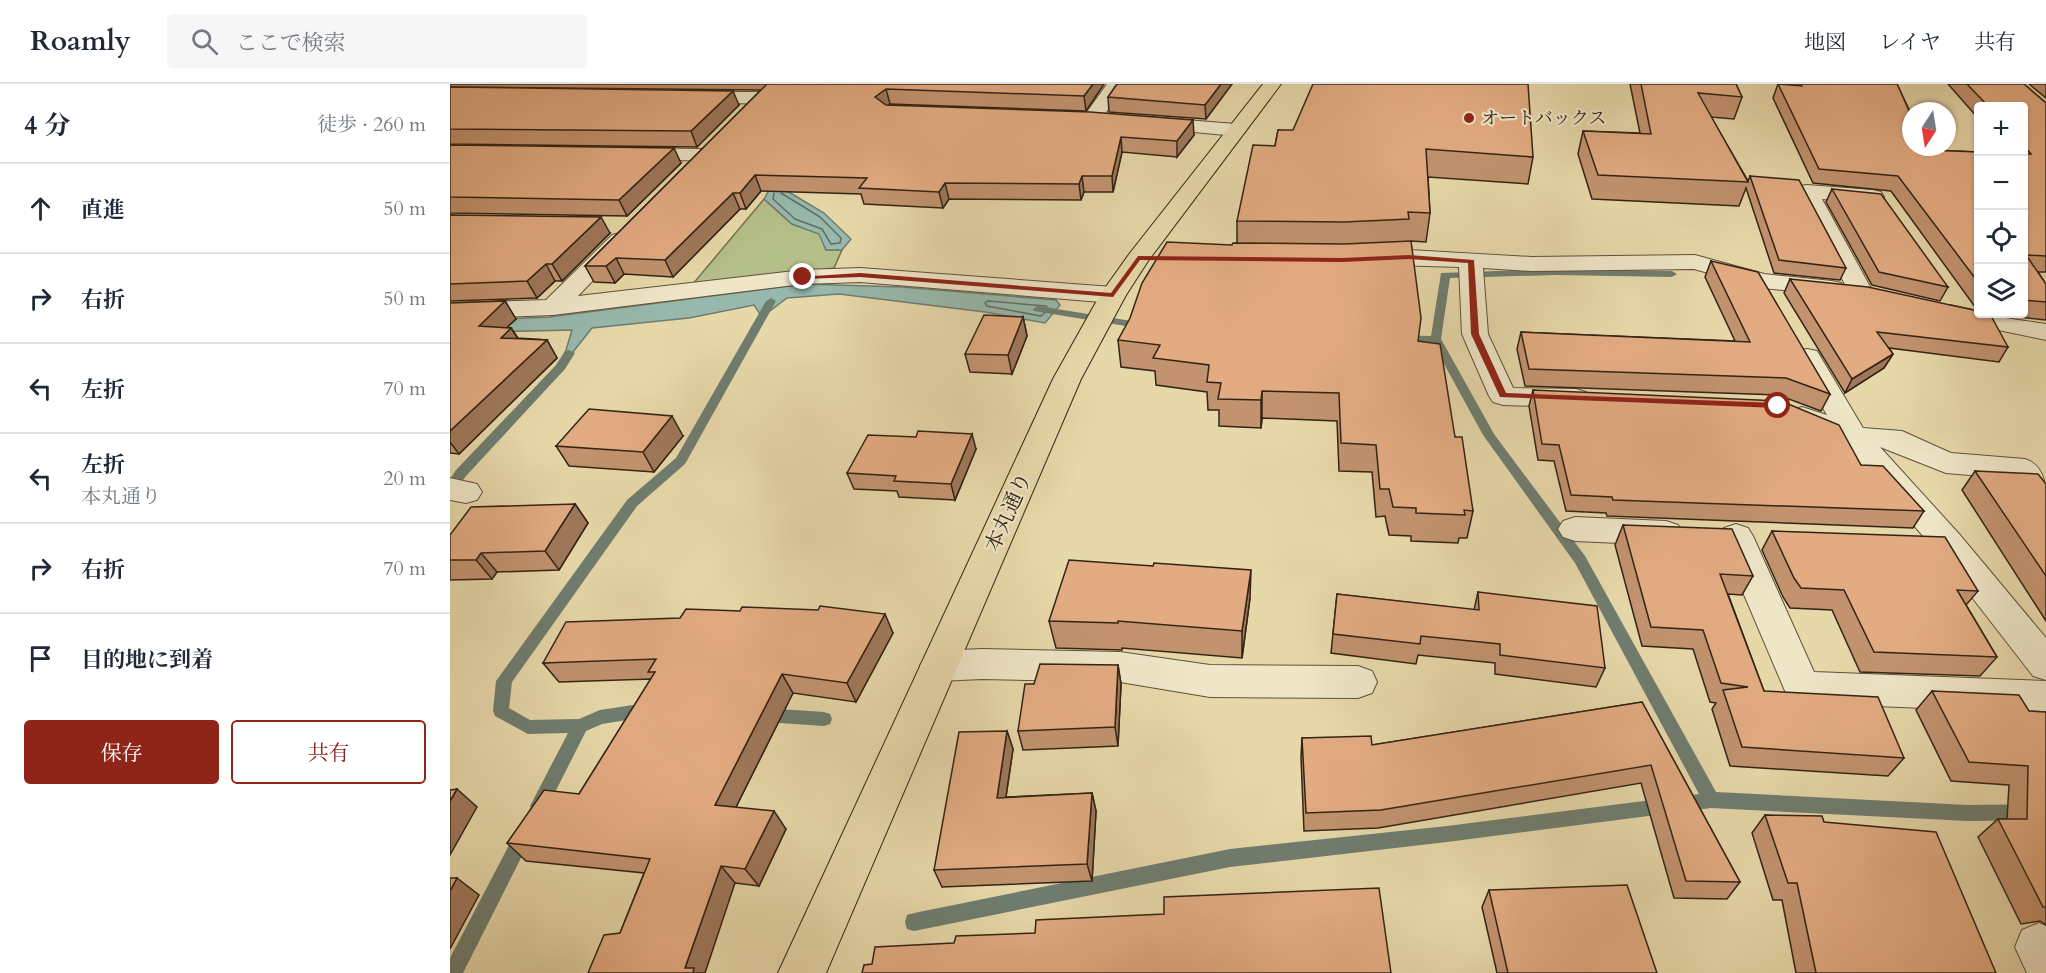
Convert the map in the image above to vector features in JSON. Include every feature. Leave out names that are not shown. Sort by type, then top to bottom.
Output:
[{"type":"main road","name":"本丸通り","points":[[802,973],[1066,380],[1104,312],[1138,258],[1272,84]]},
{"type":"street","points":[[1092,118],[1116,84]]},
{"type":"street","points":[[667,97],[760,98],[736,123]]},
{"type":"street","points":[[1068,118],[1236,130]]},
{"type":"street","points":[[681,178],[720,139]]},
{"type":"street","points":[[611,154],[704,155]]},
{"type":"street","points":[[1342,260],[1409,257],[1472,272],[1532,264],[1695,262],[1762,281],[1871,295],[1807,191],[1883,198],[1889,207]]},
{"type":"street","points":[[553,307],[634,225],[600,224]]},
{"type":"street","points":[[1138,258],[1165,259]]},
{"type":"street","points":[[1472,272],[1475,334],[1503,396],[1599,399]]},
{"type":"street","points":[[450,311],[553,307],[803,277],[860,275],[1104,312]]},
{"type":"street","points":[[1762,281],[1780,310]]},
{"type":"street","points":[[1947,289],[1966,317]]},
{"type":"street","points":[[1924,308],[2046,332]]},
{"type":"street","points":[[1797,339],[1854,437],[1948,543],[2046,665]]},
{"type":"street","points":[[1778,406],[1854,437],[1891,438],[1946,463],[2025,469],[2046,498]]},
{"type":"street","points":[[1575,529],[1754,537],[1802,687],[2046,697]]},
{"type":"street","points":[[1901,541],[1948,543]]},
{"type":"street","points":[[939,666],[982,664],[1120,667],[1210,681],[1358,682]]},
{"type":"green space","points":[[764,199],[792,224],[820,234],[826,250],[842,250],[834,268],[692,285]]},
{"type":"water","points":[[791,151],[787,191],[824,213],[851,239],[842,250],[826,250],[819,234],[792,224],[764,199]]},
{"type":"water","points":[[805,284],[902,287],[1056,300],[1060,305],[1045,323],[985,312],[839,294],[787,298],[762,317],[754,305],[689,318],[592,328],[561,367],[572,330],[450,333],[450,321],[549,317]]},
{"type":"building","points":[[766,84],[1093,84],[1084,96],[886,89],[875,97],[886,105],[1090,112],[1193,120],[1177,141],[1121,137],[1112,176],[1082,176],[1079,184],[945,183],[939,192],[859,188],[867,178],[755,175],[740,193],[733,193],[665,260],[616,258],[606,266],[585,266]]},
{"type":"building","points":[[1117,84],[1221,84],[1205,105],[1108,97]]},
{"type":"building","points":[[1313,84],[1528,84],[1533,157],[1426,149],[1430,213],[1408,212],[1409,219],[1344,222],[1237,221],[1253,145],[1275,146],[1278,130],[1293,130]]},
{"type":"building","points":[[1641,84],[1736,84],[1742,97],[1698,93],[1748,182],[1598,175],[1583,131],[1651,134]]},
{"type":"building","points":[[1778,84],[1802,86],[1801,84],[1897,84],[1905,102],[1902,102],[1902,156],[1956,156],[1956,151],[1974,152],[1974,277],[1898,176],[1819,169]]},
{"type":"building","points":[[1967,84],[2024,84],[2046,103],[2046,256],[2028,255],[2028,154],[2031,154],[2028,151],[2028,102],[1984,102]]},
{"type":"building","points":[[450,87],[733,91],[691,131],[450,129]]},
{"type":"building","points":[[450,145],[674,148],[619,200],[450,197]]},
{"type":"building","points":[[1750,176],[1799,180],[1846,268],[1779,260]]},
{"type":"building","points":[[1832,189],[1881,194],[1948,287],[1879,272]]},
{"type":"building","points":[[450,215],[601,217],[552,264],[546,264],[527,281],[450,284]]},
{"type":"building","points":[[1411,241],[1421,318],[1418,341],[1440,344],[1455,437],[1462,437],[1473,511],[1464,510],[1465,515],[1416,513],[1416,508],[1393,507],[1389,489],[1380,489],[1376,445],[1341,443],[1339,393],[1262,391],[1261,400],[1218,399],[1221,383],[1207,382],[1209,365],[1153,358],[1160,345],[1118,340],[1130,318],[1142,283],[1167,242],[1232,245],[1233,243],[1344,244]]},
{"type":"building","points":[[2028,258],[2046,284],[2046,302],[2028,300]]},
{"type":"building","points":[[1711,261],[1758,272],[1830,394],[1786,378],[1529,369],[1521,332],[1750,342]]},
{"type":"building","points":[[1790,279],[1868,287],[1974,310],[1974,318],[1992,318],[2008,347],[1877,332],[1893,354],[1852,379]]},
{"type":"building","points":[[505,301],[479,326],[511,328],[501,338],[547,340],[450,431],[450,303]]},
{"type":"building","points":[[984,315],[1023,317],[1008,355],[965,354]]},
{"type":"building","points":[[1533,390],[1781,401],[1839,425],[1861,465],[1883,466],[1924,511],[1613,500],[1612,497],[1571,495],[1559,445],[1542,444]]},
{"type":"building","points":[[589,409],[672,416],[643,452],[556,446]]},
{"type":"building","points":[[918,431],[972,434],[951,484],[894,481],[896,476],[847,473],[868,435],[916,437]]},
{"type":"building","points":[[1975,471],[2038,474],[2046,484],[2046,576]]},
{"type":"building","points":[[575,504],[545,551],[481,553],[476,560],[450,560],[450,535],[471,507]]},
{"type":"building","points":[[1623,525],[1732,529],[1753,576],[1720,574],[1764,691],[1878,697],[1904,758],[1742,747],[1723,690],[1748,687],[1721,683],[1703,630],[1651,627]]},
{"type":"building","points":[[1772,531],[1945,537],[1978,591],[1957,590],[1997,657],[1874,652],[1844,590],[1801,588]]},
{"type":"building","points":[[1069,560],[1251,570],[1242,631],[1118,621],[1118,623],[1049,621]]},
{"type":"building","points":[[1478,592],[1597,606],[1605,668],[1500,655],[1500,644],[1421,636],[1420,644],[1333,634],[1337,594],[1479,610]]},
{"type":"building","points":[[820,606],[885,614],[847,683],[782,674],[715,805],[774,811],[745,869],[721,866],[685,968],[694,968],[693,973],[588,973],[604,935],[620,933],[650,859],[507,843],[544,790],[579,794],[655,672],[648,672],[656,659],[543,663],[566,622],[680,618],[686,609],[740,611],[742,607],[818,610]]},
{"type":"building","points":[[1040,664],[1118,665],[1115,727],[1018,731],[1025,684],[1034,684]]},
{"type":"building","points":[[1932,691],[2019,695],[2029,711],[2046,712],[2046,907],[2043,907],[1998,819],[2027,819],[2028,766],[1969,762]]},
{"type":"building","points":[[1642,702],[1740,882],[1686,881],[1651,765],[1381,810],[1306,813],[1302,738],[1371,736],[1372,745]]},
{"type":"building","points":[[1007,731],[997,798],[1092,793],[1087,864],[934,870],[959,732]]},
{"type":"building","points":[[457,789],[450,801],[450,790]]},
{"type":"building","points":[[1765,815],[1822,816],[1824,822],[1936,832],[1996,973],[1816,973],[1797,883],[1788,883]]},
{"type":"building","points":[[450,878],[457,878],[450,891]]},
{"type":"building","points":[[1627,885],[1657,973],[1508,973],[1489,890]]},
{"type":"building","points":[[1379,888],[1391,973],[862,973],[864,965],[872,964],[875,947],[954,943],[956,936],[1035,933],[1036,920],[1164,914],[1164,897]]},
{"type":"waterway","points":[[1436,339],[1445,275],[1556,272],[1672,274]]},
{"type":"waterway","points":[[580,726],[528,727],[501,711],[504,681],[632,503],[681,461],[771,301]]},
{"type":"waterway","points":[[1038,309],[1144,326]]},
{"type":"waterway","points":[[1399,338],[1436,339]]},
{"type":"waterway","points":[[1436,339],[1489,435],[1580,560],[1711,800]]},
{"type":"waterway","points":[[450,488],[461,473],[561,367],[569,353]]},
{"type":"waterway","points":[[580,726],[600,717],[646,710]]},
{"type":"waterway","points":[[764,715],[824,719]]},
{"type":"waterway","points":[[539,806],[580,726]]},
{"type":"waterway","points":[[914,922],[1230,858],[1447,834],[1711,800]]},
{"type":"waterway","points":[[1711,800],[1968,813],[2046,812]]},
{"type":"waterway","points":[[453,973],[523,836]]},
{"type":"place","name":"オートバックス","points":[[1469,118]]},
{"type":"route","points":[[803,277],[860,275],[1113,295],[1138,258],[1342,260],[1409,257],[1472,262],[1475,334],[1503,396],[1778,406]]}]
